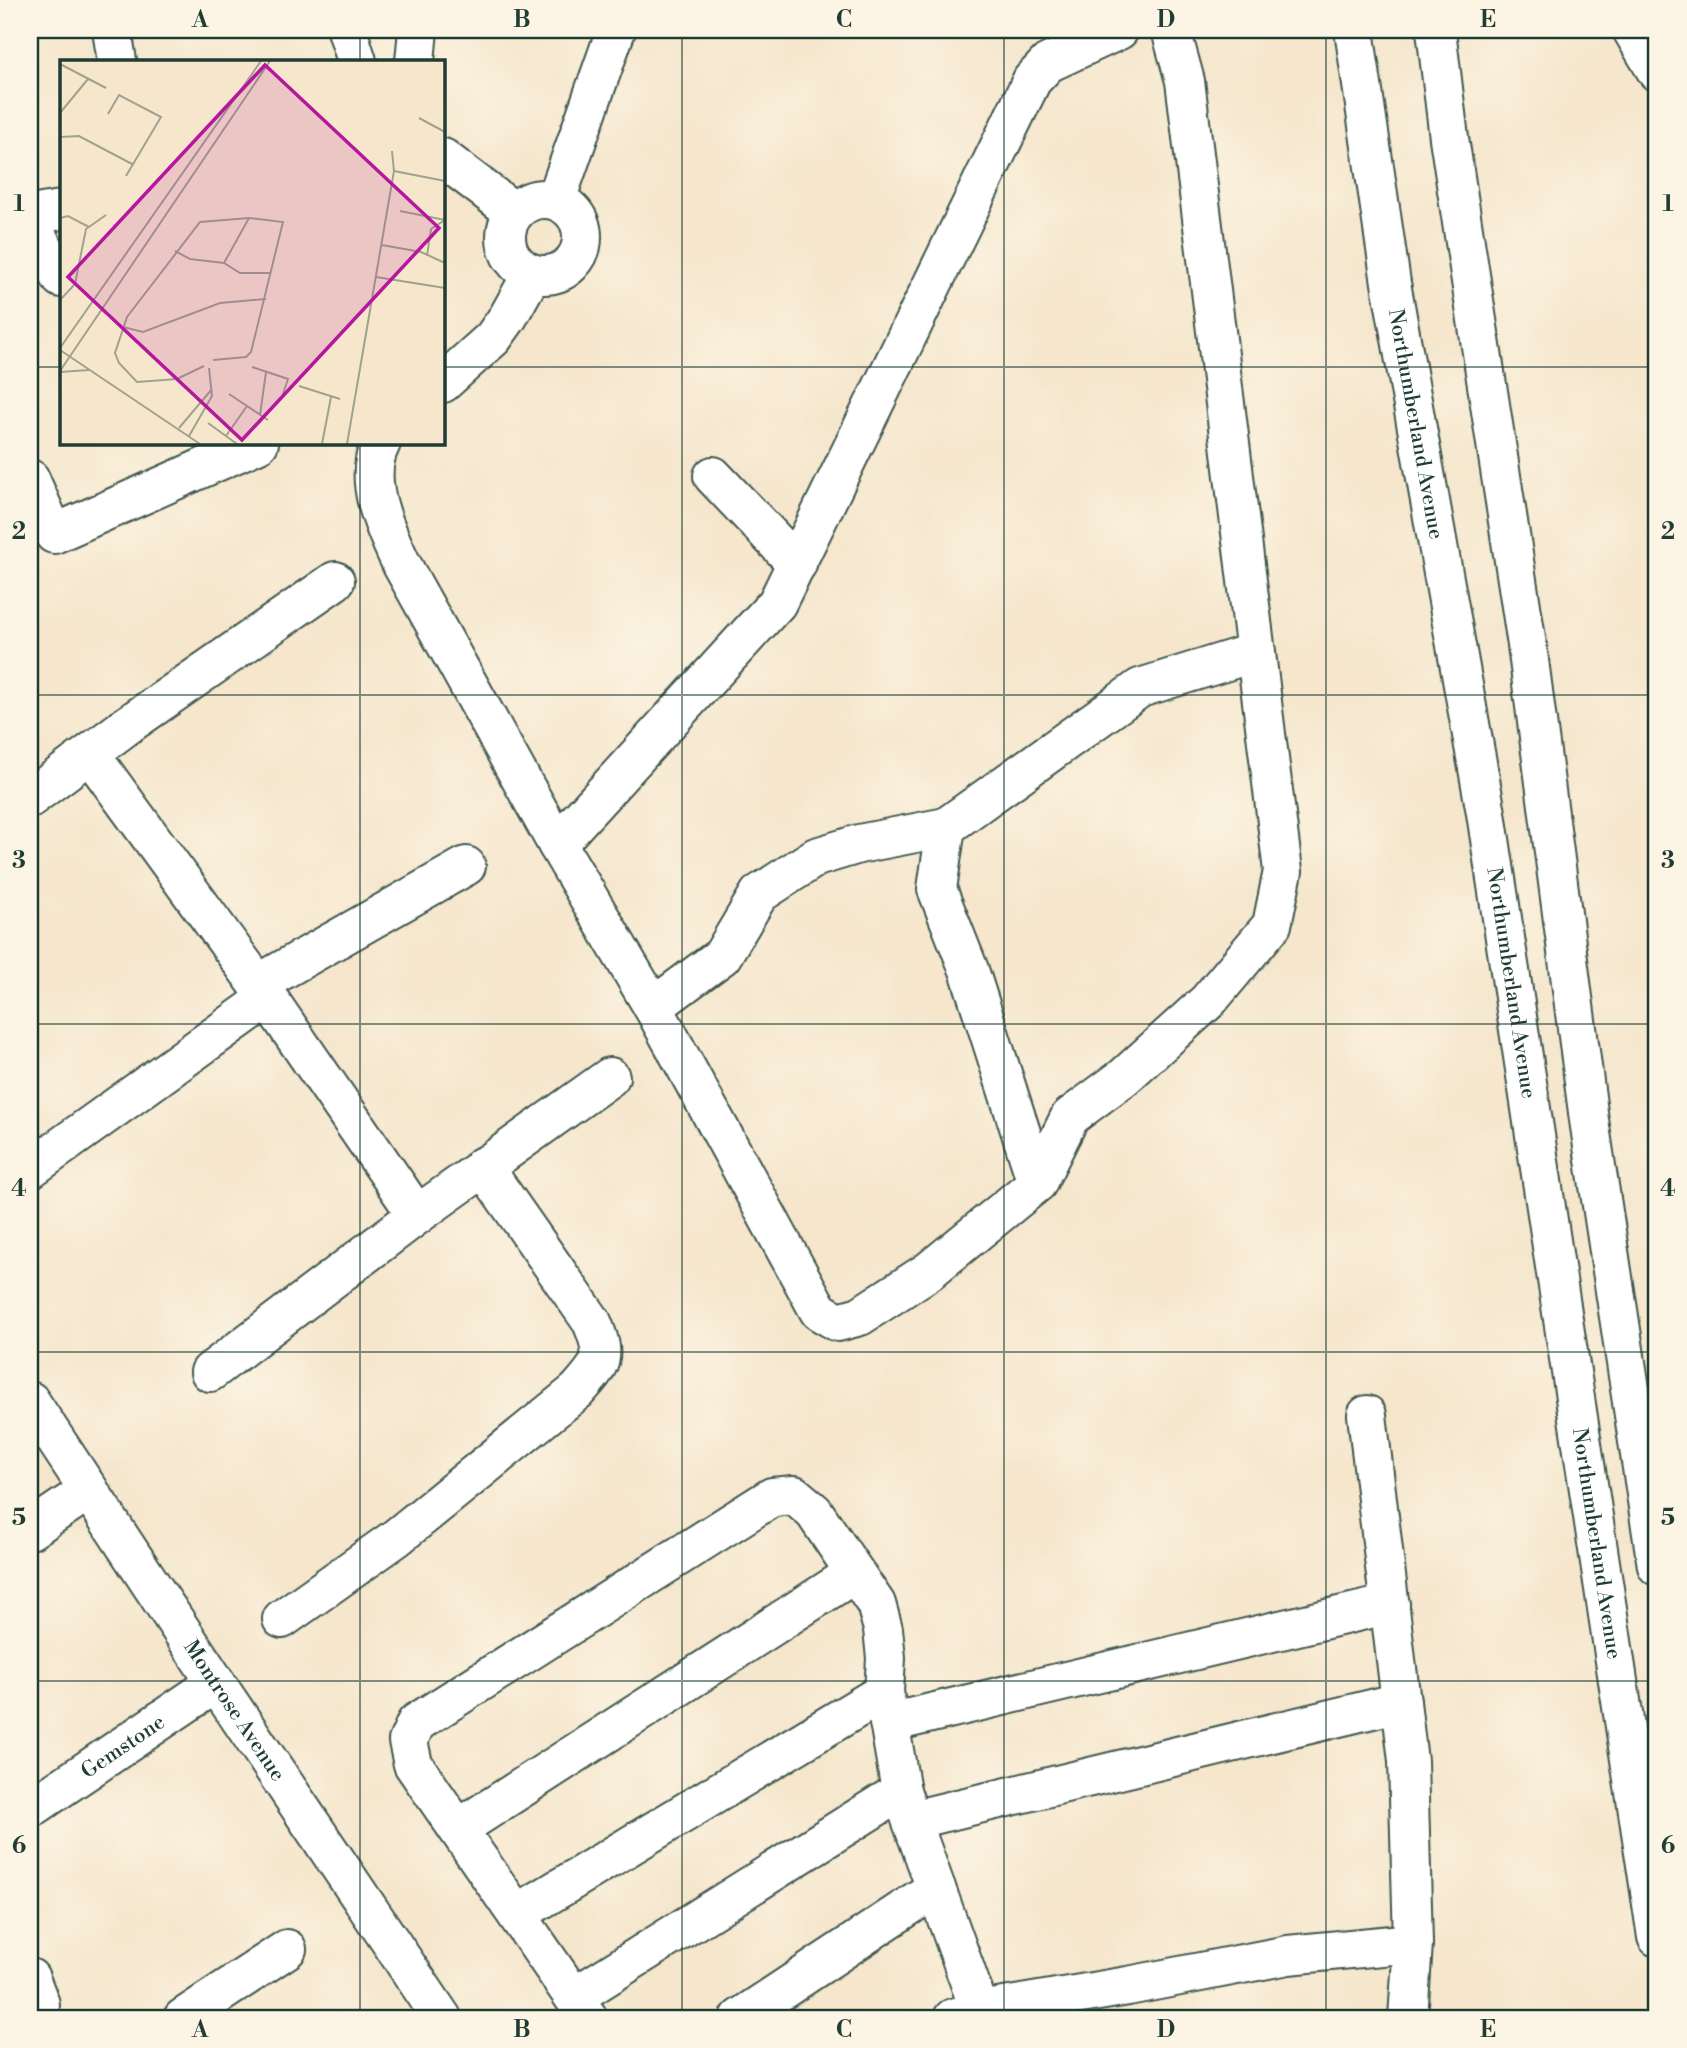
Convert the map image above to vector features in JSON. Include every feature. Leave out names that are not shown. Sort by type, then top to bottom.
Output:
[{"type":"street","points":[[112,30],[117,60]]},
{"type":"street","points":[[347,30],[357,60]]},
{"type":"street","points":[[415,60],[418,30]]},
{"type":"street","points":[[556,200],[616,30]]},
{"type":"street","points":[[557,844],[778,604],[1032,80],[1048,63],[1119,30]]},
{"type":"street","points":[[381,444],[373,469],[377,497],[392,543],[557,844],[653,1006],[819,1311],[838,1322],[860,1316],[929,1271],[1037,1183],[1070,1116],[1124,1077],[1208,1001],[1272,925],[1283,872],[1185,81],[1171,30]]},
{"type":"street","name":"Northumberland Avenue","points":[[1354,30],[1391,283],[1486,813],[1657,1937]]},
{"type":"street","points":[[1436,30],[1449,138],[1527,645],[1589,1120],[1657,1566]]},
{"type":"street","points":[[1632,30],[1657,72]]},
{"type":"street","points":[[444,160],[514,212]]},
{"type":"street","points":[[541,198],[556,200],[569,208],[579,219],[583,234],[581,249],[573,262],[562,272],[547,276],[532,274],[519,267],[509,254],[505,240],[507,225],[514,212],[526,202],[541,198]]},
{"type":"street","points":[[30,215],[60,210]]},
{"type":"street","points":[[30,224],[60,276]]},
{"type":"street","points":[[444,382],[492,338],[508,317],[532,274]]},
{"type":"street","points":[[30,479],[54,534],[191,456],[254,444]]},
{"type":"street","points":[[713,476],[797,564]]},
{"type":"street","points":[[30,798],[129,724],[335,581]]},
{"type":"street","points":[[653,1006],[722,956],[760,894],[816,857],[859,844],[946,827],[1140,688],[1256,652]]},
{"type":"street","points":[[90,754],[263,991],[417,1215]]},
{"type":"street","points":[[946,827],[937,889],[969,970],[1037,1183]]},
{"type":"street","points":[[30,1169],[263,991],[466,866]]},
{"type":"street","points":[[210,1372],[417,1215],[610,1077]]},
{"type":"street","points":[[282,1619],[396,1538],[577,1391],[598,1367],[602,1346],[592,1322],[483,1167]]},
{"type":"street","name":"Montrose Avenue","points":[[30,1401],[442,2018]]},
{"type":"street","points":[[1367,1415],[1408,1762],[1413,1943],[1408,2018]]},
{"type":"street","points":[[30,1530],[89,1490]]},
{"type":"street","points":[[1401,1702],[907,1805],[581,2008],[413,1764],[408,1741],[416,1723],[772,1497],[794,1495],[814,1512],[876,1604],[883,1629],[887,1708],[907,1805],[936,1888],[966,2015],[1288,1955],[1413,1943]]},
{"type":"street","points":[[458,1829],[855,1573]]},
{"type":"street","points":[[517,1913],[887,1708],[1390,1604]]},
{"type":"street","name":"Gemstone","points":[[30,1809],[216,1683]]},
{"type":"street","points":[[740,2018],[936,1888]]},
{"type":"street","points":[[183,2018],[287,1949]]},
{"type":"street","points":[[30,1978],[40,2004],[39,2018]]}]
